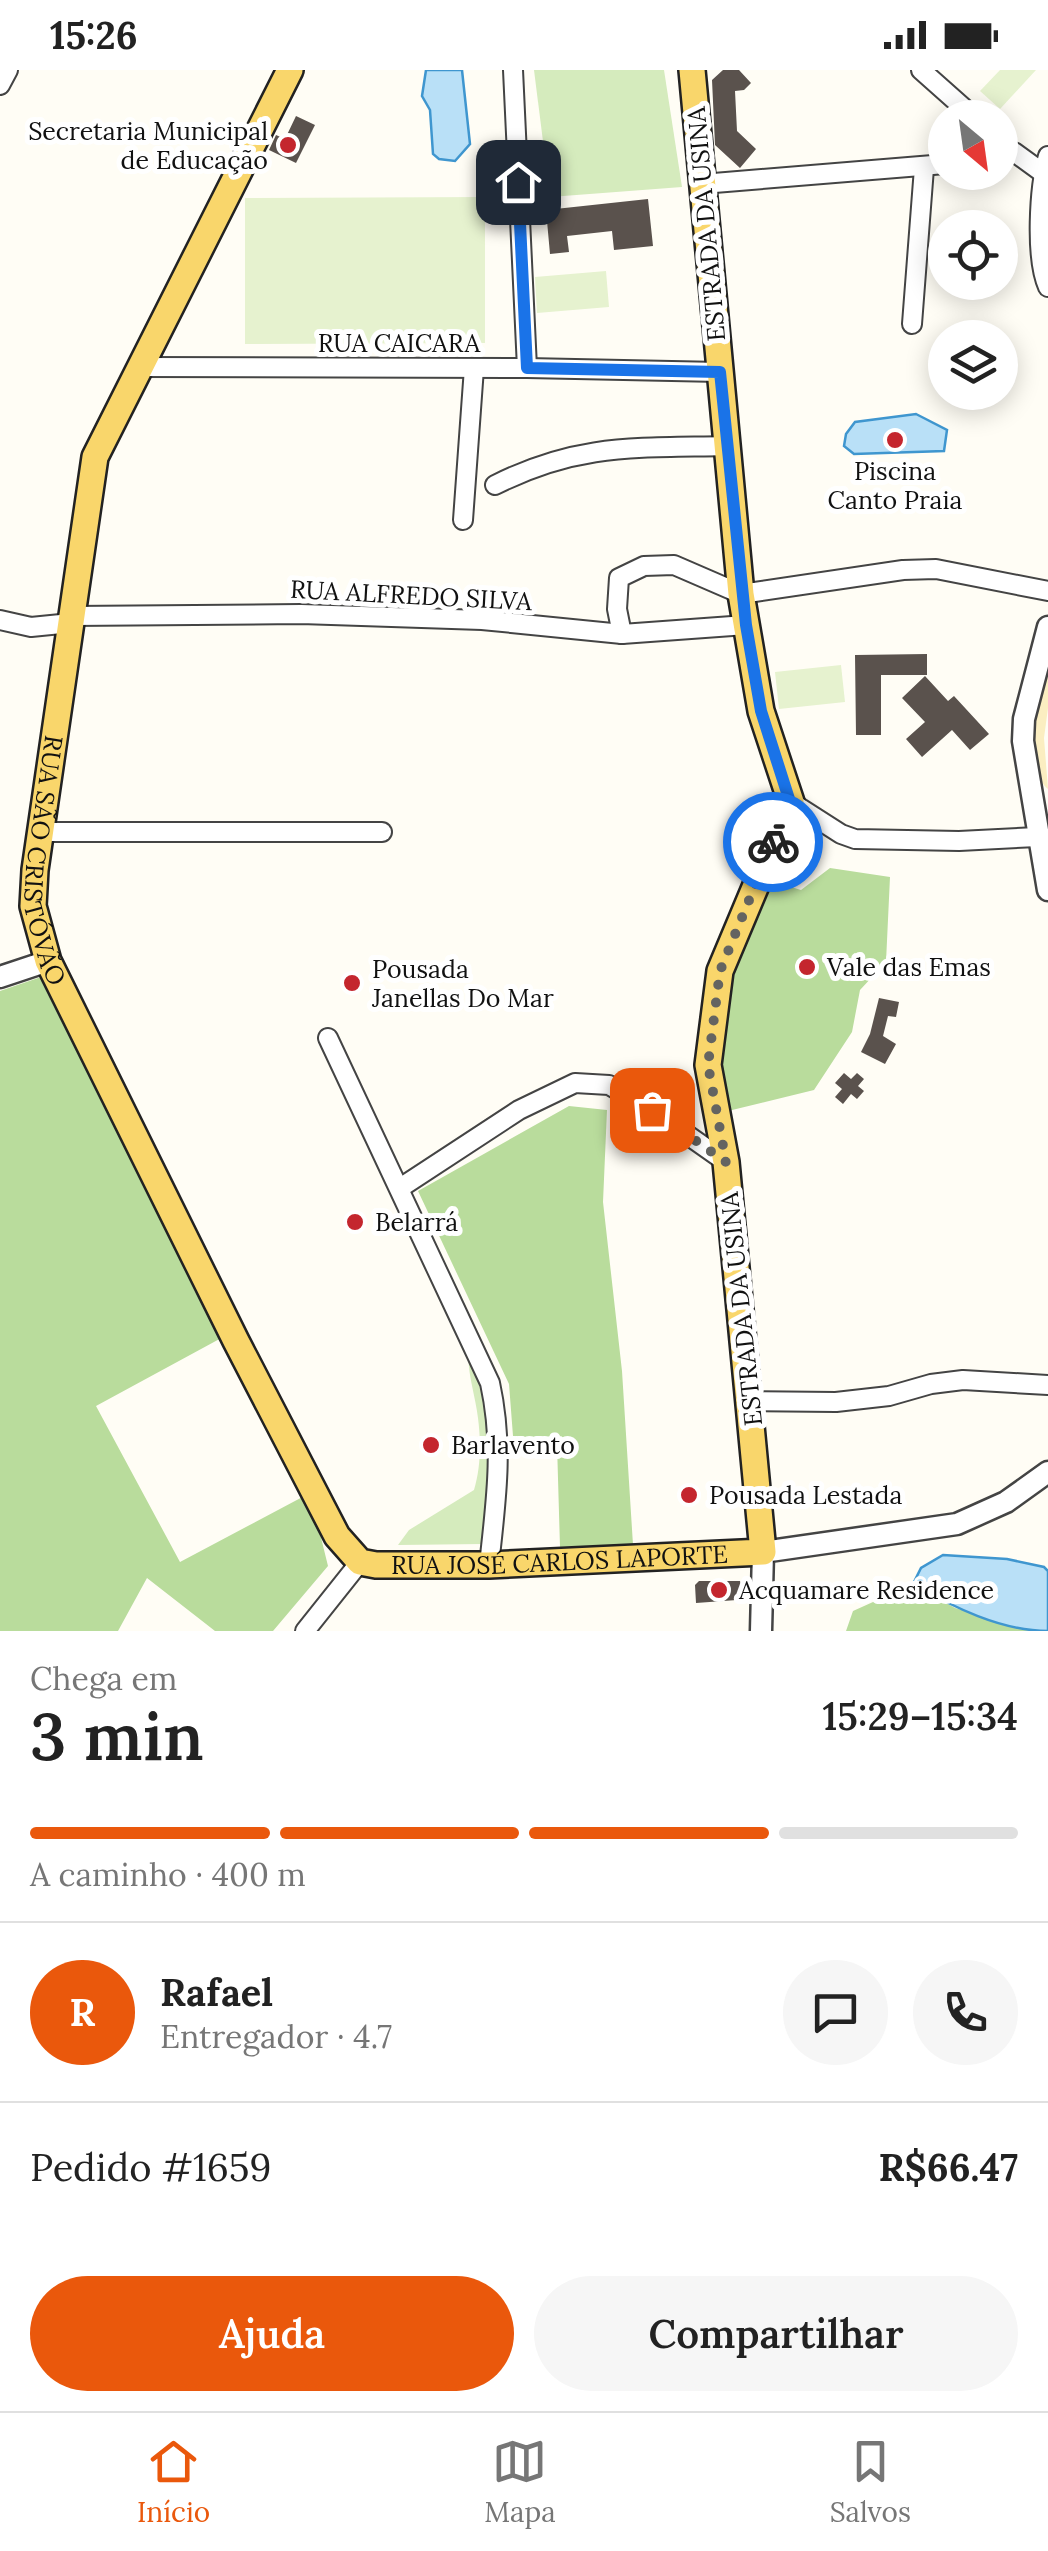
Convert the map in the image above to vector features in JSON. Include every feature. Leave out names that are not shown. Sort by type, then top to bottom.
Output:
[{"type":"main road","name":"RUA SÃO CRISTÓVÃO","points":[[290,70],[95,457],[40,832],[34,906],[48,960],[320,1504],[337,1536],[360,1562]]},
{"type":"main road","name":"ESTRADA DA USINA","points":[[692,70],[746,625],[761,711],[790,802],[720,971],[708,1065],[726,1162],[763,1552]]},
{"type":"main road","name":"RUA JOSÉ CARLOS LAPORTE","points":[[360,1562],[489,1565],[763,1552]]},
{"type":"street","points":[[0,85],[8,70]]},
{"type":"street","points":[[513,70],[527,368]]},
{"type":"street","points":[[922,70],[955,100]]},
{"type":"street","points":[[1018,154],[1046,164],[1040,220],[1048,287]]},
{"type":"street","points":[[702,184],[928,167]]},
{"type":"street","points":[[912,324],[924,168]]},
{"type":"street","name":"RUA CAICARA","points":[[138,367],[720,372]]},
{"type":"street","points":[[463,520],[474,368]]},
{"type":"street","points":[[495,486],[559,458],[604,448],[726,446]]},
{"type":"street","points":[[622,634],[617,609],[619,578],[630,570],[674,565],[742,594],[903,570],[936,569],[1048,591]]},
{"type":"street","name":"RUA ALFREDO SILVA","points":[[0,620],[31,628],[72,620],[301,614],[482,620],[622,634],[746,625]]},
{"type":"street","points":[[1048,627],[1024,719],[1023,741],[1048,890]]},
{"type":"street","points":[[790,802],[855,839],[1037,838]]},
{"type":"street","points":[[40,832],[382,832]]},
{"type":"street","points":[[0,977],[48,960]]},
{"type":"street","points":[[328,1038],[490,1383],[498,1417],[500,1455],[489,1565]]},
{"type":"street","points":[[400,1188],[519,1110],[575,1083],[609,1085],[726,1162]]},
{"type":"street","points":[[751,1401],[836,1402],[963,1380],[1048,1385]]},
{"type":"street","points":[[761,1631],[763,1552],[958,1524],[1006,1502],[1048,1472]]},
{"type":"street","points":[[305,1631],[360,1562]]},
{"type":"green space","points":[[534,70],[664,70],[682,187],[550,197]]},
{"type":"green space","points":[[1000,70],[1036,70],[1008,100],[990,100],[980,91]]},
{"type":"green space","points":[[485,197],[485,343],[245,344],[245,198]]},
{"type":"green space","points":[[606,271],[609,307],[537,313],[535,277]]},
{"type":"green space","points":[[841,665],[845,702],[779,709],[775,672]]},
{"type":"green space","points":[[830,868],[890,877],[886,962],[860,990],[852,1032],[814,1090],[728,1111],[720,1064],[731,970],[768,880],[801,890]]},
{"type":"green space","points":[[41,977],[225,1336],[96,1406],[180,1562],[310,1493],[328,1566],[273,1631],[215,1631],[147,1578],[118,1631],[0,1631],[0,991]]},
{"type":"green space","points":[[569,1106],[607,1110],[603,1202],[622,1371],[633,1545],[560,1547],[557,1444],[514,1449],[509,1384],[418,1191]]},
{"type":"green space","points":[[469,1346],[482,1384],[493,1455],[483,1544],[398,1545],[409,1530],[474,1490],[480,1436]]},
{"type":"green space","points":[[913,1584],[955,1608],[1033,1631],[846,1631],[853,1611]]},
{"type":"sand","points":[[1048,649],[1044,738],[1048,789],[1038,777],[1032,742],[1036,701]]},
{"type":"water","points":[[426,70],[462,70],[470,144],[455,161],[433,154],[430,110],[422,96]]},
{"type":"water","name":"Piscina Canto Praia","points":[[916,414],[947,430],[944,451],[854,454],[844,446],[846,434],[855,422]]},
{"type":"water","points":[[943,1555],[1007,1559],[1044,1567],[1048,1571],[1048,1631],[995,1622],[913,1584],[921,1568]]},
{"type":"building","points":[[723,70],[739,70],[751,83],[744,90],[735,91],[737,131],[756,149],[740,168],[715,145],[712,80]]},
{"type":"building","name":"Secretaria Municipal de Educação","points":[[296,116],[315,125],[296,163],[269,150],[276,135],[285,139]]},
{"type":"building","points":[[648,199],[653,246],[614,250],[612,231],[567,236],[569,252],[550,254],[546,210]]},
{"type":"building","points":[[927,654],[927,675],[881,675],[881,735],[856,735],[855,655]]},
{"type":"building","points":[[925,676],[948,701],[954,696],[989,734],[970,750],[952,730],[922,757],[906,739],[925,722],[902,698]]},
{"type":"building","points":[[879,998],[899,1002],[896,1017],[888,1016],[883,1036],[896,1044],[885,1064],[861,1052]]},
{"type":"building","points":[[844,1073],[851,1079],[857,1073],[864,1079],[858,1086],[864,1091],[857,1099],[851,1094],[843,1104],[835,1097],[842,1089],[835,1083]]},
{"type":"building","name":"Acquamare Residence","points":[[699,1581],[740,1581],[743,1595],[737,1595],[737,1600],[696,1603],[695,1585]]},
{"type":"way so far","points":[[652,1110],[726,1162],[708,1065],[720,971],[773,842]]},
{"type":"place","name":"Secretaria Municipal de Educação","points":[[288,145]]},
{"type":"place","name":"Piscina Canto Praia","points":[[895,440]]},
{"type":"place","name":"Vale das Emas","points":[[807,967]]},
{"type":"place","name":"Pousada Janellas Do Mar","points":[[352,983]]},
{"type":"place","name":"Belarrá","points":[[355,1222]]},
{"type":"place","name":"Barlavento","points":[[431,1445]]},
{"type":"place","name":"Pousada Lestada","points":[[689,1495]]},
{"type":"place","name":"Acquamare Residence","points":[[719,1590]]},
{"type":"route","points":[[518,182],[527,368],[720,372],[746,625],[761,711],[790,802],[773,842]]}]
